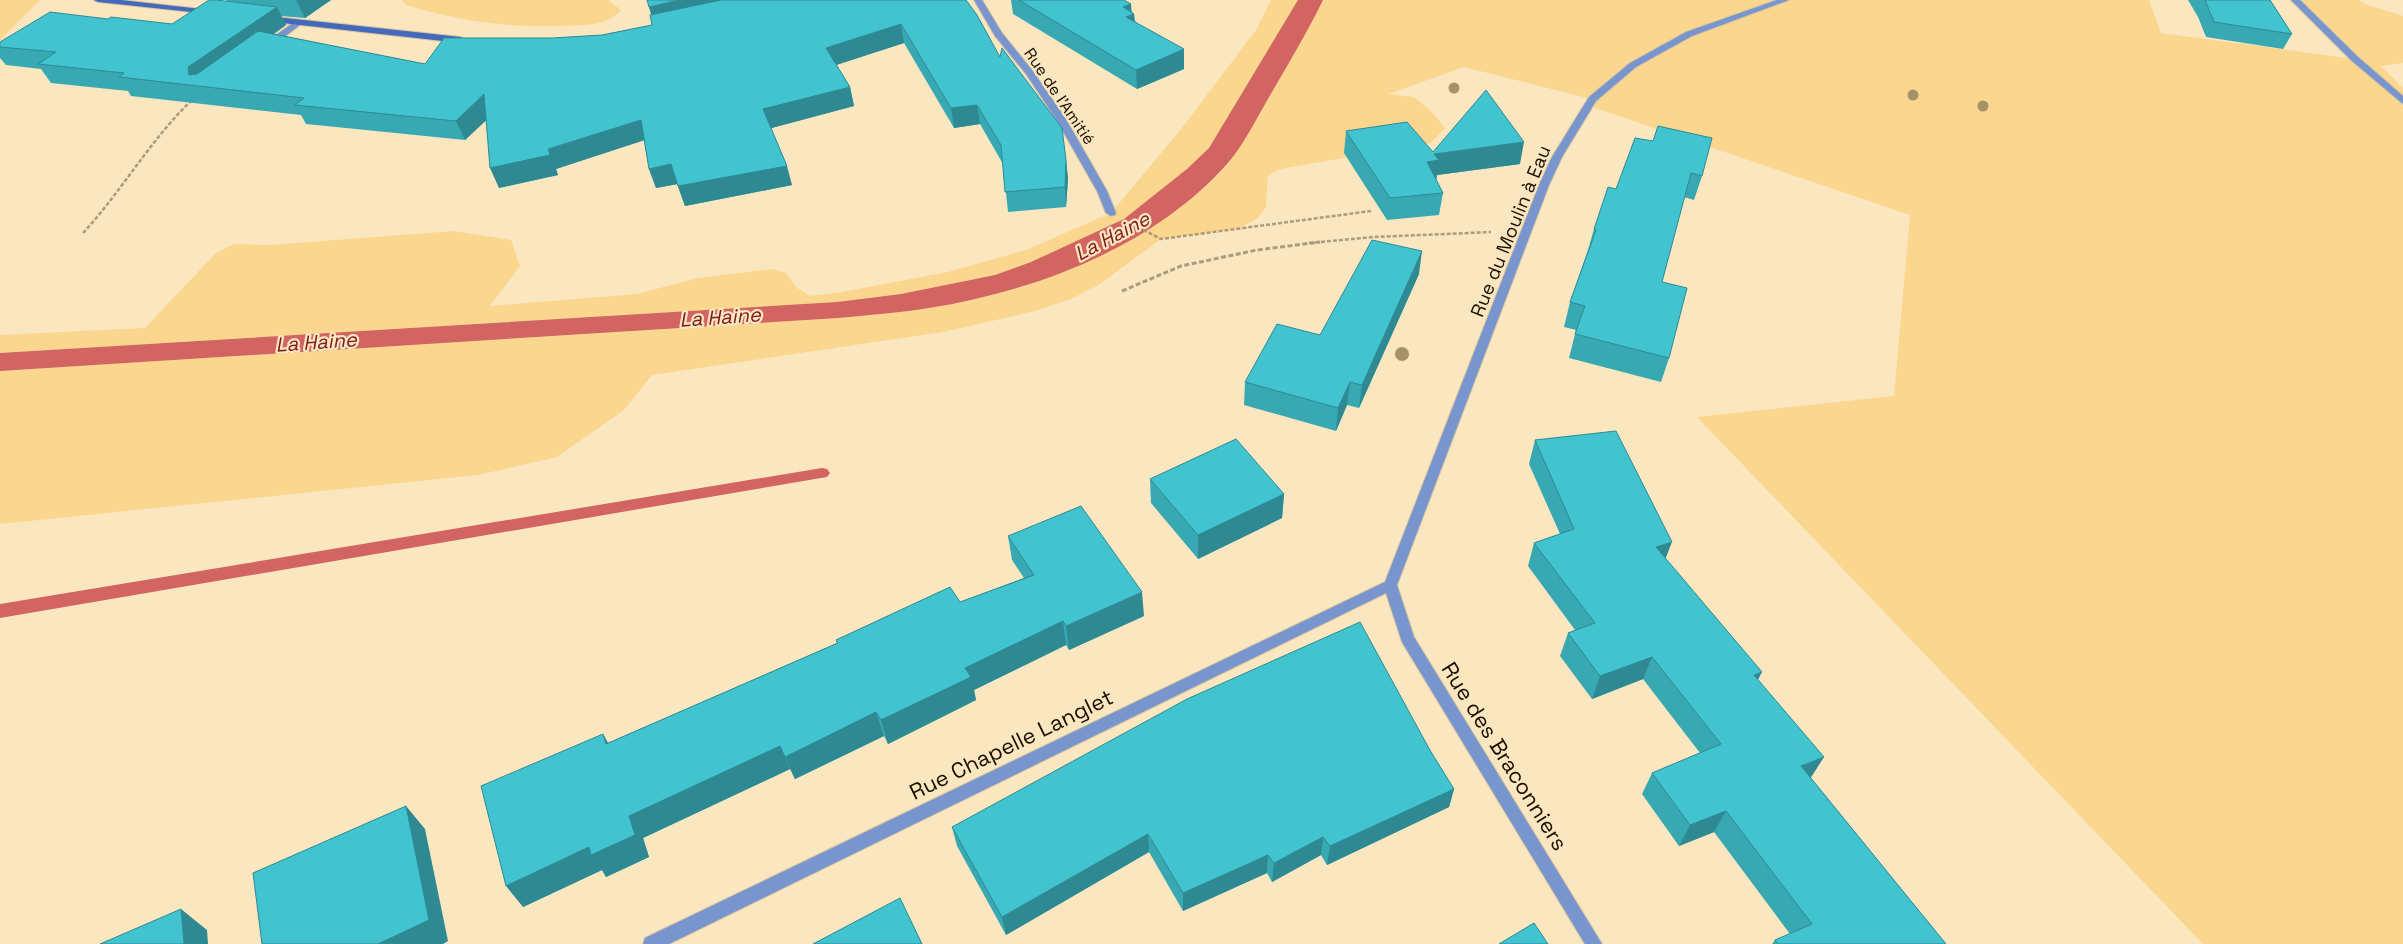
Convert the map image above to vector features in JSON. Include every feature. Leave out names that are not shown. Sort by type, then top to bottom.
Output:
[{"type":"street","points":[[98,0],[222,14]]},
{"type":"street","name":"Rue de l'Amitié","points":[[978,0],[998,34],[1030,72],[1061,119],[1102,191],[1111,213]]},
{"type":"street","name":"Rue du Moulin à Eau","points":[[1390,585],[1526,231],[1557,157],[1592,99],[1633,64],[1689,34],[1785,0]]},
{"type":"street","points":[[2295,0],[2355,59],[2403,101]]},
{"type":"street","points":[[261,18],[469,41]]},
{"type":"street","points":[[260,50],[300,22]]},
{"type":"street","name":"Rue Chapelle Langlet","points":[[651,944],[1390,585]]},
{"type":"street","name":"Rue des Braconniers","points":[[1390,585],[1407,638],[1594,944]]},
{"type":"path","points":[[83,233],[106,210],[164,130],[183,108],[197,96]]},
{"type":"path","points":[[1161,239],[1371,211]]},
{"type":"path","points":[[1122,291],[1180,266],[1250,253],[1372,238],[1526,231]]},
{"type":"shaded area","points":[[0,0],[40,0],[0,40]]},
{"type":"shaded area","points":[[402,0],[608,0],[621,10],[609,19],[595,24],[524,26],[484,22],[426,11],[406,5]]},
{"type":"shaded area","points":[[1271,0],[2149,0],[2161,33],[2354,59],[2295,0],[2359,0],[2365,4],[2403,16],[2403,63],[2381,66],[2403,88],[2403,944],[2203,944],[1697,417],[1894,396],[1910,215],[1589,106],[1591,99],[1464,67],[1388,94],[1414,97],[1430,110],[1445,128],[1431,143],[1280,169],[1268,176],[1266,206],[1258,218],[1240,228],[1161,239],[1100,284],[1071,299],[1035,311],[943,332],[652,375],[624,410],[557,457],[478,475],[0,524],[0,371],[838,318],[959,303],[1019,288],[1048,278],[1104,254],[1131,239],[1176,210],[1214,179],[1229,162],[1246,137],[1315,15],[1320,16],[1294,7],[1209,148],[1187,169],[1124,219],[1031,262],[995,275],[901,294],[837,302],[0,353],[0,335],[145,328],[215,254],[234,244],[270,245],[454,231],[511,240],[520,266],[490,306],[637,294],[698,278],[772,269],[786,273],[797,288],[810,296],[842,292],[948,272],[1026,250],[1111,213],[1182,128],[1256,30]]},
{"type":"water","name":"La Haine","points":[[1298,0],[1323,0],[1302,41],[1238,150],[1227,164],[1197,193],[1164,219],[1128,242],[1090,261],[1051,277],[1010,290],[929,308],[838,318],[0,371],[0,353],[837,302],[901,294],[995,275],[1031,262],[1124,219],[1187,169],[1209,148]]},
{"type":"building","points":[[209,0],[277,7],[188,67],[189,75],[197,74],[258,31],[425,64],[444,38],[553,38],[602,35],[652,25],[650,15],[721,0],[966,0],[977,15],[1000,57],[1002,48],[1062,128],[1066,160],[1065,187],[1005,192],[1001,145],[977,105],[951,108],[901,24],[826,48],[850,87],[763,109],[787,166],[678,186],[671,164],[649,169],[641,120],[548,149],[550,155],[490,168],[484,94],[456,121],[295,105],[304,98],[119,77],[124,73],[38,64],[56,52],[0,47],[0,42],[50,12],[172,24]]},
{"type":"building","points":[[647,0],[679,0],[649,7]]},
{"type":"building","points":[[1019,0],[1124,0],[1131,4],[1123,7],[1134,14],[1126,17],[1184,49],[1136,70]]},
{"type":"building","points":[[2205,0],[2270,0],[2292,34],[2214,22]]},
{"type":"building","points":[[1486,90],[1524,142],[1434,154],[1439,160],[1427,162],[1443,193],[1390,198],[1346,131],[1407,122],[1433,152]]},
{"type":"building","points":[[1658,126],[1712,138],[1702,176],[1691,173],[1662,282],[1687,288],[1669,358],[1575,334],[1585,306],[1570,302],[1596,230],[1594,229],[1608,187],[1616,189],[1635,138],[1653,141]]},
{"type":"building","points":[[1372,240],[1422,251],[1362,385],[1350,382],[1338,408],[1245,382],[1277,324],[1320,335]]},
{"type":"building","points":[[1616,431],[1672,542],[1656,547],[1762,672],[1754,675],[1824,757],[1801,766],[1946,944],[1778,944],[1775,940],[1812,924],[1726,811],[1690,825],[1652,773],[1721,744],[1652,657],[1600,676],[1568,633],[1595,623],[1534,543],[1574,529],[1535,440]]},
{"type":"building","points":[[1236,439],[1284,494],[1198,535],[1150,479]]},
{"type":"building","points":[[1081,506],[1142,592],[1066,626],[1063,621],[965,668],[971,677],[881,720],[876,712],[785,757],[780,746],[629,816],[635,835],[591,855],[589,847],[506,886],[481,786],[603,734],[606,744],[838,643],[836,640],[950,587],[960,602],[1034,575],[1008,536]]},
{"type":"building","points":[[1360,622],[1431,752],[1454,789],[1330,846],[1323,837],[1274,863],[1268,855],[1183,893],[1148,834],[1002,917],[952,827],[1187,699]]},
{"type":"building","points":[[406,806],[429,920],[378,944],[262,944],[253,873]]},
{"type":"building","points":[[900,898],[922,944],[813,944]]},
{"type":"building","points":[[181,909],[184,944],[100,944]]},
{"type":"building","points":[[1534,923],[1548,944],[1499,944]]},
{"type":"waterway","points":[[0,611],[822,473]]}]
